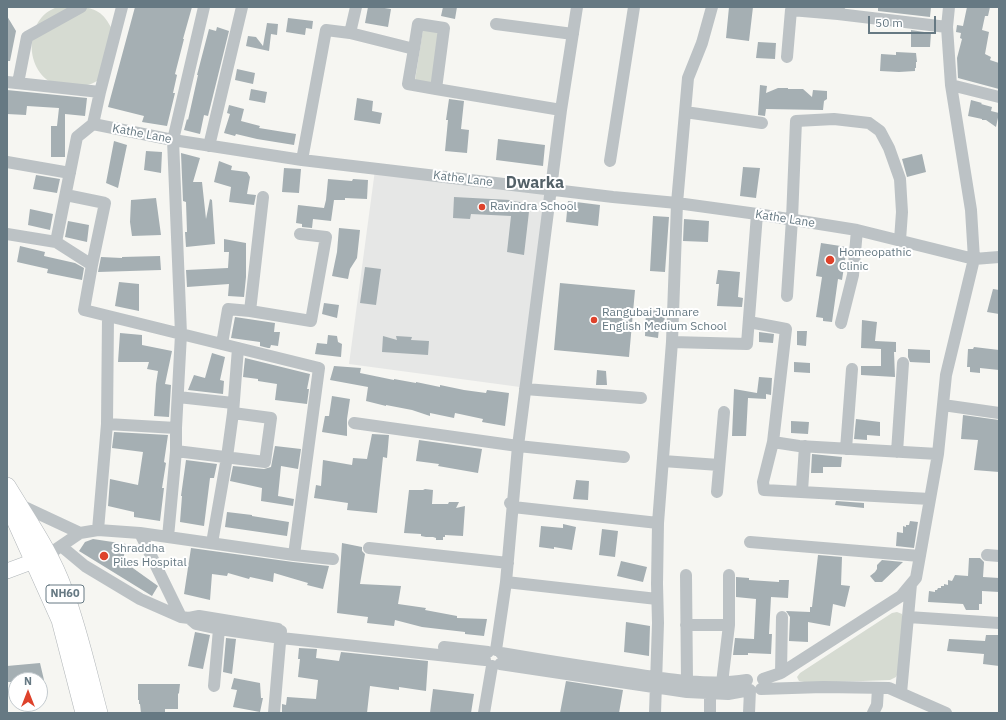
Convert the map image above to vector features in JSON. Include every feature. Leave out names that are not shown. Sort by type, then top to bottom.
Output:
[{"type":"highway","name":"NH60","points":[[7,486],[13,505],[16,522],[48,553],[64,589],[99,713]]},
{"type":"highway","name":"NH60","points":[[48,553],[60,620],[84,713]]},
{"type":"main road","points":[[7,571],[48,553]]},
{"type":"street","points":[[81,7],[27,37],[13,83],[100,92]]},
{"type":"street","points":[[56,242],[77,137],[94,124],[100,92],[122,7]]},
{"type":"street","points":[[168,537],[176,451],[182,334],[173,140],[204,7]]},
{"type":"street","points":[[209,146],[242,7]]},
{"type":"street","points":[[350,33],[356,7]]},
{"type":"street","points":[[484,713],[506,582],[518,446],[561,110],[577,7]]},
{"type":"street","points":[[610,161],[634,7]]},
{"type":"street","points":[[655,713],[658,623],[658,523],[672,342],[677,203],[688,78],[702,43],[712,7]]},
{"type":"street","points":[[48,553],[85,566],[140,599],[196,624],[219,629],[434,650],[656,682],[710,694],[728,694],[781,673],[900,596],[916,578],[938,454],[946,375],[974,259],[971,210],[951,85],[947,27],[949,7]]},
{"type":"street","points":[[787,57],[791,10],[838,11],[947,27]]},
{"type":"street","points":[[436,89],[444,28],[418,24],[408,84],[436,89],[561,110]]},
{"type":"street","points":[[496,24],[573,34]]},
{"type":"street","points":[[302,160],[326,30],[350,33],[414,49]]},
{"type":"street","points":[[951,85],[999,97]]},
{"type":"street","points":[[685,112],[762,123]]},
{"type":"street","points":[[787,296],[796,121],[834,119],[869,123],[880,131],[889,148],[900,179],[902,212],[900,240]]},
{"type":"street","name":"Kathe Lane","points":[[94,124],[173,140],[302,160],[613,197],[677,203],[757,214],[857,230],[974,259],[999,257]]},
{"type":"street","points":[[7,162],[70,173]]},
{"type":"street","points":[[66,195],[105,203],[84,310],[320,368],[294,555]]},
{"type":"street","points":[[250,311],[263,197]]},
{"type":"street","points":[[672,342],[747,344],[757,214]]},
{"type":"street","points":[[840,323],[853,275],[857,230]]},
{"type":"street","points":[[7,234],[56,242],[92,265]]},
{"type":"street","points":[[222,344],[228,309],[311,321],[326,237],[300,234]]},
{"type":"street","points":[[98,530],[107,424],[108,316]]},
{"type":"street","points":[[749,322],[786,329],[773,442],[763,482],[764,490],[930,499]]},
{"type":"street","points":[[212,543],[227,457],[238,348]]},
{"type":"street","points":[[897,452],[902,363]]},
{"type":"street","points":[[846,448],[852,369]]},
{"type":"street","points":[[526,389],[641,398]]},
{"type":"street","points":[[176,451],[265,462],[271,418],[233,408],[178,397]]},
{"type":"street","points":[[943,404],[999,412]]},
{"type":"street","points":[[717,492],[724,412]]},
{"type":"street","points":[[354,423],[518,446],[624,457]]},
{"type":"street","points":[[107,424],[176,428]]},
{"type":"street","points":[[773,442],[805,446],[938,454]]},
{"type":"street","points":[[802,491],[805,446]]},
{"type":"street","points":[[663,461],[719,464]]},
{"type":"street","points":[[13,505],[80,533]]},
{"type":"street","points":[[512,505],[658,523]]},
{"type":"street","points":[[48,553],[80,533],[98,530],[140,533],[294,555],[333,559]]},
{"type":"street","points":[[140,533],[185,618]]},
{"type":"street","points":[[750,542],[920,556]]},
{"type":"street","points":[[369,548],[508,563]]},
{"type":"street","points":[[686,575],[687,681]]},
{"type":"street","points":[[722,683],[729,625],[729,575]]},
{"type":"street","points":[[506,582],[657,599]]},
{"type":"street","points":[[900,693],[911,584]]},
{"type":"street","points":[[185,618],[199,616],[281,634]]},
{"type":"street","points":[[781,673],[782,616]]},
{"type":"street","points":[[908,616],[999,623]]},
{"type":"street","points":[[686,625],[729,625]]},
{"type":"street","points":[[214,686],[219,629]]},
{"type":"street","points":[[274,713],[281,634]]},
{"type":"street","points":[[656,682],[687,681],[823,687],[889,688],[946,713]]},
{"type":"street","points":[[749,713],[755,684]]},
{"type":"street","points":[[872,713],[877,705],[878,688]]},
{"type":"street","points":[[710,694],[710,713]]},
{"type":"shaded area","points":[[58,7],[80,7],[93,9],[104,17],[114,32],[106,69],[101,78],[94,83],[82,86],[59,85],[47,79],[38,70],[33,59],[33,33],[38,22],[47,13]]},
{"type":"shaded area","points":[[423,30],[439,32],[432,84],[415,80]]},
{"type":"shaded area","points":[[375,170],[547,193],[520,387],[349,364]]},
{"type":"shaded area","points":[[897,612],[902,614],[903,620],[899,671],[896,677],[890,680],[809,683],[799,681],[797,677],[800,673],[892,613]]},
{"type":"building","points":[[135,7],[192,7],[175,74],[177,75],[173,93],[175,93],[167,126],[142,122],[144,116],[108,107]]},
{"type":"building","points":[[368,7],[391,9],[388,27],[365,23]]},
{"type":"building","points":[[443,7],[457,7],[455,19],[441,16]]},
{"type":"building","points":[[729,7],[753,7],[749,41],[726,38]]},
{"type":"building","points":[[878,7],[931,7],[930,17],[878,11]]},
{"type":"building","points":[[967,7],[990,7],[988,16],[985,16],[982,30],[989,32],[985,54],[991,57],[990,60],[999,63],[999,89],[958,78],[957,58],[962,39],[960,38],[961,33],[956,32],[957,25],[963,26]]},
{"type":"building","points":[[7,16],[16,31],[10,61],[7,61]]},
{"type":"building","points":[[288,18],[313,21],[312,29],[306,28],[305,35],[286,32]]},
{"type":"building","points":[[267,23],[278,24],[277,35],[271,34],[269,51],[246,46],[248,36],[256,37],[263,46]]},
{"type":"building","points":[[217,27],[229,31],[208,116],[204,115],[200,134],[184,130],[187,119],[188,120],[197,75],[209,29],[216,31]]},
{"type":"building","points":[[911,30],[931,33],[930,47],[911,47]]},
{"type":"building","points":[[758,42],[776,43],[775,59],[756,58]]},
{"type":"building","points":[[896,52],[916,53],[917,62],[915,71],[880,71],[881,54],[896,55]]},
{"type":"building","points":[[237,69],[255,73],[253,84],[235,80]]},
{"type":"building","points":[[760,85],[767,86],[766,93],[778,88],[803,89],[812,97],[813,90],[827,91],[827,99],[824,101],[823,110],[766,109],[765,116],[758,115]]},
{"type":"building","points":[[251,89],[267,92],[265,103],[249,100]]},
{"type":"building","points":[[7,90],[87,98],[85,116],[65,114],[65,157],[51,157],[51,126],[57,126],[59,108],[27,106],[26,115],[7,114]]},
{"type":"building","points":[[357,98],[373,101],[372,111],[382,113],[380,124],[354,120]]},
{"type":"building","points":[[449,99],[464,101],[461,129],[469,130],[467,153],[445,151],[448,120],[446,120]]},
{"type":"building","points":[[971,100],[992,107],[991,111],[999,113],[996,127],[986,120],[968,116]]},
{"type":"building","points":[[229,105],[244,109],[241,121],[260,126],[259,128],[296,134],[294,145],[224,133],[230,114],[227,113]]},
{"type":"building","points":[[498,139],[545,145],[543,166],[496,160]]},
{"type":"building","points":[[114,141],[127,145],[118,188],[106,183]]},
{"type":"building","points":[[146,151],[162,152],[161,173],[144,170]]},
{"type":"building","points":[[181,153],[200,158],[193,182],[202,182],[206,219],[210,199],[212,200],[215,244],[186,247],[186,202],[183,201]]},
{"type":"building","points":[[922,154],[926,172],[907,177],[902,159]]},
{"type":"building","points":[[219,161],[232,166],[231,170],[247,172],[250,177],[247,194],[256,195],[254,205],[229,202],[231,187],[214,182]]},
{"type":"building","points":[[743,167],[760,168],[756,198],[740,196]]},
{"type":"building","points":[[284,168],[301,169],[299,193],[282,192]]},
{"type":"building","points":[[36,175],[60,179],[57,193],[33,189]]},
{"type":"building","points":[[328,179],[352,181],[353,179],[368,180],[367,199],[345,198],[345,200],[334,200],[331,221],[313,219],[312,228],[302,227],[302,224],[296,223],[298,205],[324,208]]},
{"type":"building","points":[[454,197],[510,200],[530,203],[524,255],[507,252],[511,216],[471,214],[470,219],[453,218]]},
{"type":"building","points":[[156,198],[161,235],[132,236],[130,222],[131,200]]},
{"type":"building","points":[[568,201],[600,205],[598,226],[566,222]]},
{"type":"building","points":[[30,209],[53,214],[50,230],[28,225]]},
{"type":"building","points":[[653,216],[669,217],[665,272],[650,271]]},
{"type":"building","points":[[684,219],[709,221],[708,242],[683,241]]},
{"type":"building","points":[[68,221],[89,225],[87,242],[65,237]]},
{"type":"building","points":[[339,228],[360,230],[357,258],[350,269],[348,279],[332,276],[337,252]]},
{"type":"building","points":[[224,239],[246,243],[246,277],[244,297],[228,296],[229,284],[187,287],[186,270],[228,268],[229,252],[224,252]]},
{"type":"building","points":[[821,243],[847,247],[842,280],[838,279],[832,322],[823,321],[823,318],[816,317],[822,277],[816,276]]},
{"type":"building","points":[[20,246],[45,252],[44,256],[75,263],[84,268],[82,280],[47,273],[48,269],[17,262]]},
{"type":"building","points":[[160,256],[161,270],[98,272],[101,257],[122,258]]},
{"type":"building","points":[[365,267],[381,269],[376,305],[360,303]]},
{"type":"building","points":[[718,270],[740,272],[738,297],[743,298],[742,307],[717,306],[719,284],[716,284]]},
{"type":"building","points":[[119,282],[139,284],[139,311],[115,306]]},
{"type":"building","name":"Rangubai Junnare English Medium School","points":[[560,283],[635,290],[629,357],[554,350]]},
{"type":"building","points":[[993,289],[999,290],[999,314],[987,312]]},
{"type":"building","points":[[324,303],[339,305],[337,318],[322,314]]},
{"type":"building","points":[[646,310],[665,311],[664,329],[659,328],[658,338],[645,336]]},
{"type":"building","points":[[235,317],[275,323],[274,332],[280,332],[278,346],[271,345],[270,348],[268,348],[260,346],[260,342],[231,338]]},
{"type":"building","points":[[862,320],[877,322],[875,341],[896,342],[896,352],[894,352],[895,377],[861,375],[861,366],[881,366],[881,349],[861,348]]},
{"type":"building","points":[[797,331],[807,331],[806,346],[797,345]]},
{"type":"building","points":[[759,332],[774,334],[773,343],[759,342]]},
{"type":"building","points":[[120,333],[142,335],[142,345],[172,351],[165,384],[171,385],[169,417],[154,416],[158,371],[147,369],[149,362],[118,362]]},
{"type":"building","points":[[328,335],[337,336],[338,342],[342,344],[341,357],[315,354],[317,343],[327,344]]},
{"type":"building","points":[[383,336],[397,340],[396,336],[412,337],[411,340],[429,341],[428,355],[382,352]]},
{"type":"building","points":[[974,347],[999,350],[999,370],[980,368],[980,373],[970,372],[970,367],[967,367],[968,349],[973,349]]},
{"type":"building","points":[[908,349],[930,350],[930,363],[910,362],[908,357]]},
{"type":"building","points":[[212,353],[225,357],[220,380],[224,381],[223,394],[188,390],[194,375],[205,378]]},
{"type":"building","points":[[245,358],[310,374],[307,389],[309,389],[307,404],[275,400],[277,384],[243,377]]},
{"type":"building","points":[[794,362],[810,363],[810,373],[794,372]]},
{"type":"building","points":[[334,366],[361,368],[360,373],[394,380],[416,382],[440,387],[440,385],[486,393],[487,390],[509,393],[505,426],[482,422],[483,419],[455,413],[454,418],[430,413],[430,416],[412,410],[366,401],[368,387],[330,380]]},
{"type":"building","points":[[597,370],[606,371],[607,385],[596,385]]},
{"type":"building","points":[[759,377],[772,378],[771,395],[766,394],[766,399],[748,398],[746,436],[732,436],[734,389],[757,393]]},
{"type":"building","points":[[332,396],[350,399],[347,419],[347,436],[322,432],[325,416],[329,416]]},
{"type":"building","points":[[963,415],[999,420],[999,472],[974,470],[978,440],[961,439]]},
{"type":"building","points":[[856,419],[880,422],[880,436],[867,435],[867,440],[854,439]]},
{"type":"building","points":[[791,421],[809,422],[808,434],[791,433]]},
{"type":"building","points":[[114,432],[168,435],[164,462],[166,463],[162,488],[164,488],[160,521],[134,517],[134,512],[108,506],[110,479],[138,485],[143,452],[112,448]]},
{"type":"building","points":[[372,434],[389,435],[387,458],[383,457],[377,513],[347,510],[348,503],[314,498],[316,485],[321,486],[323,460],[352,465],[353,458],[367,459]]},
{"type":"building","points":[[419,440],[482,449],[478,473],[438,466],[439,464],[416,461]]},
{"type":"building","points":[[275,446],[301,449],[298,469],[281,466],[278,496],[294,499],[293,506],[261,501],[262,488],[230,481],[233,466],[264,469],[271,467]]},
{"type":"building","points":[[812,454],[842,457],[841,467],[823,467],[823,473],[811,473]]},
{"type":"building","points":[[186,460],[217,464],[214,478],[210,478],[204,526],[180,522],[181,496]]},
{"type":"building","points":[[576,480],[589,481],[588,500],[573,499]]},
{"type":"building","points":[[409,490],[433,490],[432,504],[459,502],[456,508],[465,506],[463,536],[445,535],[443,540],[436,540],[436,538],[433,537],[421,536],[421,534],[404,533]]},
{"type":"building","points":[[836,501],[864,503],[864,508],[835,505]]},
{"type":"building","points":[[227,512],[289,522],[287,536],[225,527]]},
{"type":"building","points":[[910,521],[918,522],[914,548],[896,546],[897,532],[903,533],[903,526],[906,527],[906,525],[909,525]]},
{"type":"building","points":[[563,524],[576,527],[572,550],[554,547],[554,549],[539,547],[541,526],[563,528]]},
{"type":"building","points":[[602,529],[618,531],[615,557],[599,555]]},
{"type":"building","points":[[93,539],[126,544],[123,561],[158,586],[152,596],[79,551],[85,542]]},
{"type":"building","points":[[342,543],[362,547],[362,551],[365,554],[360,584],[401,586],[398,604],[426,608],[425,610],[457,616],[457,618],[487,619],[484,636],[465,634],[465,632],[422,627],[395,620],[394,626],[367,623],[368,617],[337,613]]},
{"type":"building","points":[[191,548],[329,566],[323,589],[274,573],[273,582],[250,577],[249,579],[228,573],[227,576],[212,574],[210,600],[184,594]]},
{"type":"building","points":[[818,555],[842,557],[841,585],[850,586],[845,607],[833,604],[830,626],[808,622],[808,642],[789,641],[790,617],[786,611],[810,612],[810,607],[812,607]]},
{"type":"building","points":[[969,558],[980,558],[984,562],[983,577],[999,578],[999,592],[982,591],[982,604],[979,604],[979,610],[966,610],[963,604],[928,602],[929,591],[935,592],[938,588],[941,588],[941,586],[944,586],[944,584],[948,585],[948,580],[952,581],[955,575],[968,576]]},
{"type":"building","points":[[882,560],[903,562],[882,582],[875,582],[870,576],[875,572],[877,565]]},
{"type":"building","points":[[621,561],[647,567],[643,582],[617,576]]},
{"type":"building","points":[[736,577],[749,578],[749,580],[779,582],[779,580],[789,580],[788,598],[771,597],[769,634],[772,634],[771,654],[748,653],[748,655],[733,655],[735,638],[754,639],[756,599],[736,597]]},
{"type":"building","points":[[626,622],[650,626],[649,656],[624,652]]},
{"type":"building","points":[[195,632],[210,635],[203,669],[188,666]]},
{"type":"building","points":[[986,635],[999,635],[999,666],[983,664],[984,654],[947,651],[949,639],[985,641]]},
{"type":"building","points":[[226,638],[236,639],[232,674],[223,672]]},
{"type":"building","points":[[299,648],[317,649],[316,658],[339,661],[341,652],[428,661],[426,691],[399,687],[399,690],[370,686],[367,713],[282,713],[282,704],[286,705],[287,697],[316,699],[318,680],[298,677],[300,659],[298,659]]},
{"type":"building","points":[[40,663],[42,672],[8,672],[7,682],[7,666]]},
{"type":"building","points":[[234,678],[260,683],[261,698],[263,698],[260,712],[233,707],[237,690],[231,689]]},
{"type":"building","points":[[566,681],[623,690],[619,713],[560,713]]},
{"type":"building","points":[[138,684],[180,684],[178,709],[165,709],[165,712],[141,713],[138,700]]},
{"type":"building","points":[[433,689],[474,694],[471,713],[430,713]]},
{"type":"place","name":"Ravindra School","points":[[482,207]]},
{"type":"place","name":"Homeopathic Clinic","points":[[830,260]]},
{"type":"place","name":"Rangubai Junnare English Medium School","points":[[594,320]]},
{"type":"place","name":"Shraddha Piles Hospital","points":[[104,556]]},
{"type":"district","name":"Dwarka","points":[[535,183]]}]
